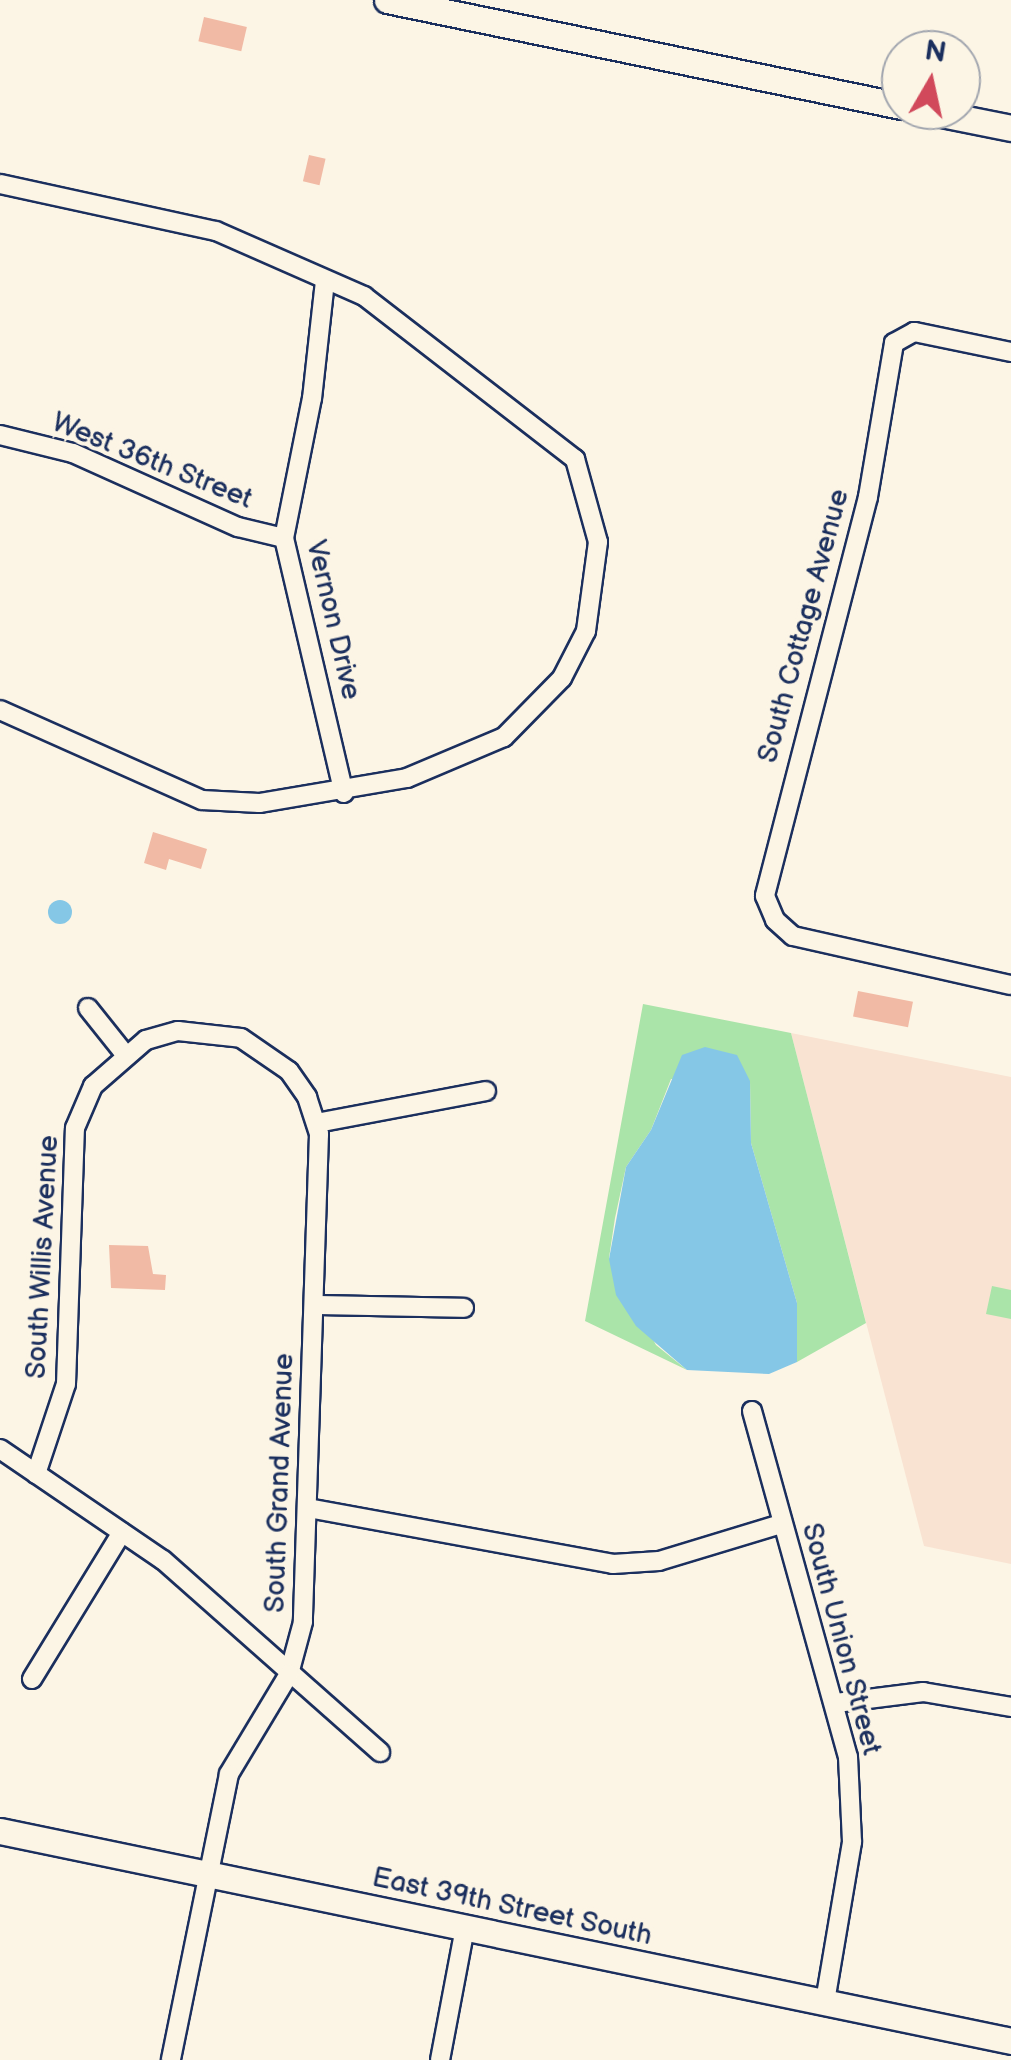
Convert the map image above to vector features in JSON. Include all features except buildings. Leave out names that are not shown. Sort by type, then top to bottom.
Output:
[{"type":"main road","points":[[387,0],[881,102]]},
{"type":"main road","points":[[981,122],[1011,128]]},
{"type":"main road","name":"East 39th Street South","points":[[0,1831],[1011,2041]]},
{"type":"street","points":[[0,184],[216,232],[364,296],[547,431],[575,458],[598,542],[586,631],[562,678],[534,713],[468,756],[344,794],[259,804],[202,800],[0,710]]},
{"type":"street","name":"Vernon Drive","points":[[325,281],[312,398],[284,538],[344,794]]},
{"type":"street","name":"South Cottage Avenue","points":[[1011,352],[914,332],[894,344],[868,497],[767,877],[775,920],[793,936],[1011,984]]},
{"type":"street","name":"West 36th Street","points":[[0,434],[73,453],[238,527],[284,538]]},
{"type":"street","points":[[88,1008],[124,1053],[178,1031],[241,1038],[289,1071],[317,1124],[486,1091]]},
{"type":"street","name":"South Willis Avenue","points":[[36,1474],[66,1384],[76,1128],[93,1086],[124,1053]]},
{"type":"street","name":"South Grand Avenue","points":[[171,2060],[228,1774],[289,1674],[303,1622],[317,1124]]},
{"type":"street","points":[[314,1305],[464,1308]]},
{"type":"street","name":"South Union Street","points":[[752,1410],[781,1524],[836,1702],[848,1757],[852,1842],[825,2002]]},
{"type":"street","points":[[0,1450],[163,1560],[380,1752]]},
{"type":"street","points":[[308,1508],[614,1564],[659,1561],[781,1524]]},
{"type":"street","points":[[32,1679],[122,1532]]},
{"type":"street","points":[[836,1702],[922,1692],[1011,1707]]},
{"type":"street","points":[[440,2060],[465,1928]]},
{"type":"shaded area","points":[[791,1033],[1011,1077],[1011,1564],[924,1546]]},
{"type":"green space","points":[[643,1004],[791,1033],[866,1323],[797,1362],[797,1303],[751,1143],[750,1081],[671,1079],[651,1130],[626,1167],[609,1258],[656,1345],[687,1370],[585,1321]]},
{"type":"green space","points":[[992,1286],[1011,1290],[1011,1319],[986,1314]]},
{"type":"water","points":[[60,900],[72,912],[60,924],[48,912]]},
{"type":"water","points":[[705,1047],[737,1055],[750,1081],[751,1143],[797,1303],[797,1362],[769,1374],[687,1370],[636,1326],[616,1295],[609,1259],[626,1167],[651,1130],[682,1055]]}]
